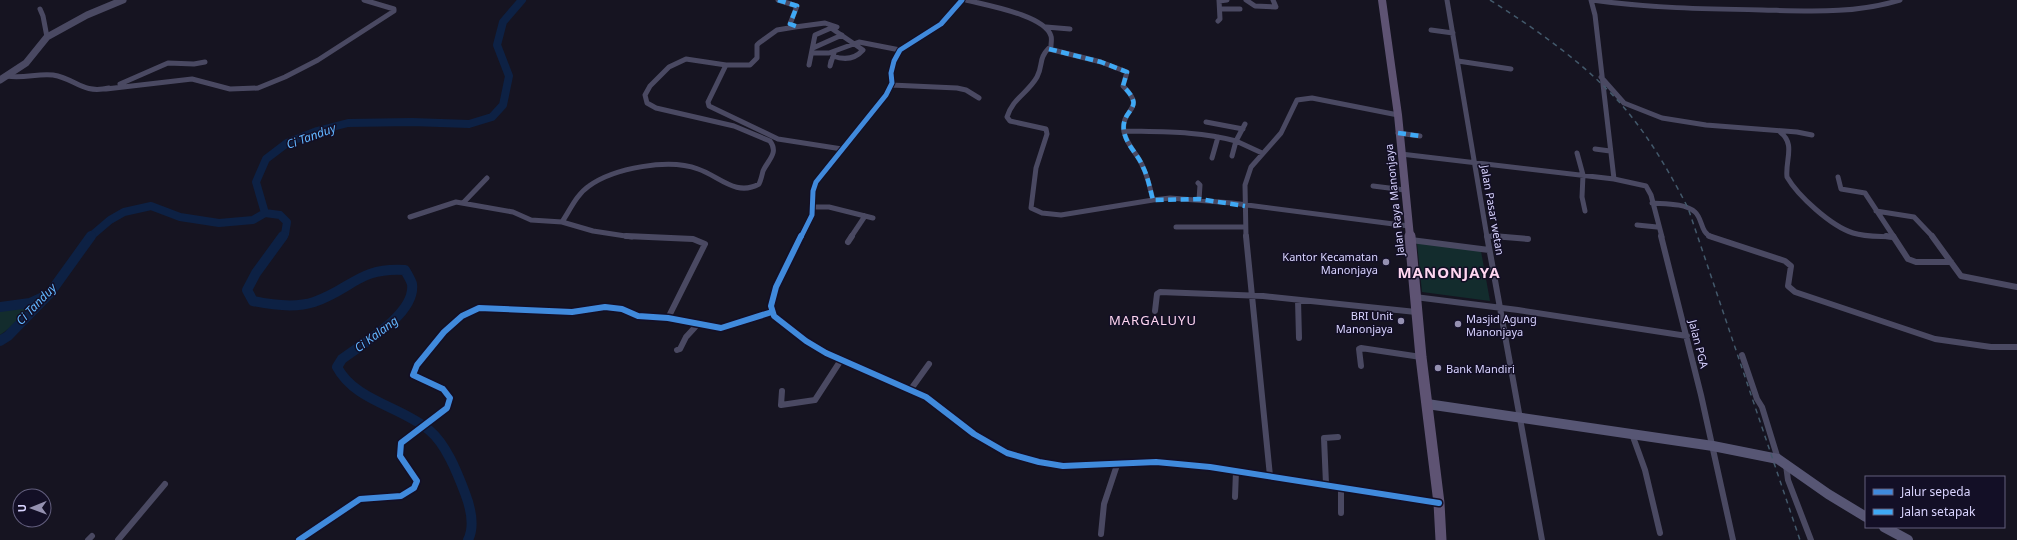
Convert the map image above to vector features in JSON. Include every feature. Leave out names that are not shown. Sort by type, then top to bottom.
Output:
[{"type":"main road","name":"Jalan Raya Manonjaya","points":[[1382,0],[1398,115],[1398,133],[1411,240],[1416,312],[1439,503],[1441,540]]},
{"type":"main road","points":[[1426,404],[1713,446],[1782,462],[1865,515]]},
{"type":"main road","points":[[1886,528],[1908,540]]},
{"type":"street","points":[[0,80],[31,58],[40,43],[46,37],[87,14],[123,0]]},
{"type":"street","points":[[7,76],[26,78],[53,75],[64,78],[89,91],[140,83],[192,79],[230,89],[263,87],[318,60],[394,11],[394,9],[364,0]]},
{"type":"street","points":[[778,0],[797,6],[790,24],[795,27]]},
{"type":"street","points":[[962,0],[940,24],[900,50],[896,56],[892,68],[891,85],[812,189],[814,208],[802,236],[776,287],[772,312],[778,320],[806,341],[841,360],[911,389],[948,413],[974,434],[1007,453],[1063,466],[1156,462],[1236,471],[1439,503]]},
{"type":"street","points":[[966,0],[1028,17],[1046,28],[1070,28]]},
{"type":"street","points":[[1227,0],[1219,0],[1221,9],[1219,20],[1228,10]]},
{"type":"street","points":[[1246,0],[1248,4],[1255,6],[1276,7],[1273,0]]},
{"type":"street","name":"Jalan Pasar wetan","points":[[1447,0],[1488,236],[1489,250],[1542,540]]},
{"type":"street","points":[[1401,154],[1614,179],[1592,0],[1684,9],[1798,11],[1882,6],[1900,0]]},
{"type":"street","points":[[40,9],[44,14],[44,30],[46,37]]},
{"type":"street","points":[[1221,9],[1240,9]]},
{"type":"street","points":[[562,222],[583,192],[593,183],[635,168],[669,164],[681,165],[700,170],[724,183],[744,189],[752,188],[761,182],[762,173],[775,152],[775,146],[770,141],[734,126],[656,108],[645,99],[646,91],[669,67],[686,59],[726,66],[752,64],[757,58],[757,45],[759,42],[777,30],[828,23],[863,48],[863,52],[840,60],[834,53]]},
{"type":"street","points":[[809,65],[814,36],[819,32],[832,28],[856,42],[900,50]]},
{"type":"street","points":[[1046,28],[1053,43],[1049,49],[1044,52],[1037,76],[1030,86],[1012,103],[1007,117],[1010,121],[1046,129],[1047,134],[1035,178],[1033,210],[1044,213],[1075,214],[1110,206],[1170,198],[1199,200],[1409,226]]},
{"type":"street","points":[[1431,30],[1453,33]]},
{"type":"street","points":[[812,50],[842,35]]},
{"type":"street","points":[[812,50],[834,53],[856,42]]},
{"type":"street","points":[[1049,49],[1094,59],[1127,72],[1123,86],[1133,96],[1134,101],[1133,106],[1124,118],[1124,131],[1128,144],[1143,166],[1153,200]]},
{"type":"street","points":[[831,61],[830,66],[834,53]]},
{"type":"street","points":[[1458,61],[1511,69]]},
{"type":"street","points":[[106,89],[167,63],[180,63],[194,66],[204,62]]},
{"type":"street","points":[[726,66],[708,102],[709,106],[778,139],[842,149]]},
{"type":"street","points":[[1601,77],[1624,103],[1662,118],[1706,125],[1812,135]]},
{"type":"street","points":[[891,85],[927,88],[957,88],[966,90],[979,98]]},
{"type":"street","points":[[1270,476],[1245,227],[1244,206],[1247,176],[1251,167],[1262,153],[1281,133],[1295,103],[1301,98],[1312,98],[1398,115]]},
{"type":"street","points":[[1206,122],[1244,126],[1236,141],[1232,156]]},
{"type":"street","points":[[1124,131],[1200,133],[1236,141],[1262,153]]},
{"type":"street","points":[[1778,131],[1784,134],[1788,141],[1790,151],[1787,176],[1793,188],[1804,199],[1848,232],[1893,237]]},
{"type":"street","points":[[1398,133],[1420,136]]},
{"type":"street","points":[[1212,158],[1218,137]]},
{"type":"street","points":[[770,141],[778,139]]},
{"type":"street","points":[[1595,149],[1610,152]]},
{"type":"street","points":[[1577,153],[1583,176],[1582,197],[1584,211]]},
{"type":"street","points":[[1838,177],[1841,189],[1863,192],[1904,254],[1911,260],[1951,262]]},
{"type":"street","points":[[463,202],[487,178]]},
{"type":"street","name":"Jalan PGA","points":[[1614,179],[1644,184],[1648,188],[1713,446],[1733,540]]},
{"type":"street","points":[[1198,183],[1200,185],[1199,200]]},
{"type":"street","points":[[1373,186],[1405,190]]},
{"type":"street","points":[[410,217],[452,203],[463,202],[513,212],[531,220],[562,222],[593,231],[636,238],[693,239],[705,244],[686,278],[677,302],[668,318]]},
{"type":"street","points":[[1652,203],[1691,210],[1698,216],[1701,226],[1708,236],[1785,261],[1791,266],[1788,286],[1795,292],[1935,339],[1991,347],[2017,346]]},
{"type":"street","points":[[814,208],[829,207],[873,218]]},
{"type":"street","points":[[1876,211],[1914,217],[1936,241],[1958,273],[1963,277],[2017,287]]},
{"type":"street","points":[[848,242],[865,216]]},
{"type":"street","points":[[1637,225],[1658,227]]},
{"type":"street","points":[[1176,227],[1245,227]]},
{"type":"street","points":[[1488,236],[1528,239]]},
{"type":"street","points":[[1411,240],[1489,250]]},
{"type":"street","points":[[1156,311],[1158,292],[1251,295],[1416,312]]},
{"type":"street","points":[[1415,297],[1500,308],[1686,336]]},
{"type":"street","points":[[1298,300],[1299,338]]},
{"type":"street","points":[[299,540],[360,499],[368,496],[398,496],[410,493],[414,489],[417,481],[400,456],[401,443],[447,408],[450,398],[443,389],[413,375],[417,365],[444,332],[462,316],[479,308],[572,312],[606,306],[622,309],[638,316],[668,318],[721,328],[772,312]]},
{"type":"street","points":[[677,350],[680,349],[686,337],[698,324]]},
{"type":"street","points":[[1361,366],[1359,348],[1421,357]]},
{"type":"street","points":[[1742,355],[1810,540]]},
{"type":"street","points":[[782,391],[781,405],[815,400],[841,360]]},
{"type":"street","points":[[911,389],[929,364]]},
{"type":"street","points":[[1632,434],[1645,470],[1660,533]]},
{"type":"street","points":[[1326,484],[1324,438],[1338,437]]},
{"type":"street","points":[[1101,534],[1104,504],[1117,464]]},
{"type":"street","points":[[1235,497],[1236,471]]},
{"type":"street","points":[[118,540],[166,484]]},
{"type":"street","points":[[1341,487],[1341,513]]},
{"type":"green space","points":[[1417,243],[1481,251],[1490,301],[1422,292]]},
{"type":"green space","points":[[34,304],[22,319],[0,335],[0,311]]},
{"type":"waterway","name":"Ci Tanduy","points":[[265,213],[256,182],[266,159],[287,143],[317,131],[348,123],[412,122],[469,124],[492,117],[503,105],[509,76],[497,45],[503,22],[522,0]]},
{"type":"waterway","name":"Ci Tanduy","points":[[91,236],[110,220],[124,212],[151,206],[180,217],[219,223],[253,220],[265,213]]},
{"type":"waterway","name":"Ci Kalang","points":[[265,213],[280,215],[287,222],[283,237]]},
{"type":"waterway","name":"Ci Tanduy","points":[[0,341],[8,336],[50,293],[91,236]]},
{"type":"waterway","name":"Ci Kalang","points":[[283,236],[256,273],[247,290],[253,301],[284,305],[307,304],[327,297],[366,275],[389,270],[405,270],[412,284],[411,295],[406,306],[386,327],[342,359],[337,367],[355,388],[366,396],[417,422],[429,430],[441,443],[455,468],[469,504],[471,529],[468,540]]},
{"type":"waterway","points":[[0,307],[30,303],[43,297]]},
{"type":"railway","points":[[1490,0],[1525,23],[1591,74],[1631,116],[1666,167],[1688,208],[1800,540]]},
{"type":"marked path","points":[[778,0],[797,6],[790,24],[798,27]]},
{"type":"marked path","points":[[1049,49],[1101,62],[1127,72],[1123,86],[1133,96],[1134,101],[1133,107],[1124,118],[1124,131],[1128,145],[1143,166],[1153,200],[1199,199],[1245,206]]},
{"type":"marked path","points":[[1398,133],[1420,136]]},
{"type":"cycle path","points":[[962,0],[941,24],[900,50],[894,61],[891,73],[892,83],[886,95],[816,182],[813,191],[812,215],[776,287],[771,306],[774,316],[806,341],[826,353],[926,397],[974,434],[1007,453],[1039,462],[1063,466],[1094,466],[1156,462],[1210,467],[1326,484],[1439,503]]},
{"type":"cycle path","points":[[299,540],[360,499],[401,496],[414,488],[417,481],[400,456],[401,443],[447,408],[450,398],[443,389],[413,375],[417,365],[444,332],[462,316],[479,308],[572,312],[605,307],[622,309],[638,316],[668,318],[721,328],[772,312]]},
{"type":"place","name":"Kantor Kecamatan Manonjaya","points":[[1386,262]]},
{"type":"place","name":"BRI Unit Manonjaya","points":[[1401,321]]},
{"type":"place","name":"Masjid Agung Manonjaya","points":[[1458,324]]},
{"type":"place","name":"Bank Mandiri","points":[[1438,368]]},
{"type":"district","name":"MANONJAYA","points":[[1449,272]]},
{"type":"district","name":"MARGALUYU","points":[[1153,320]]}]
